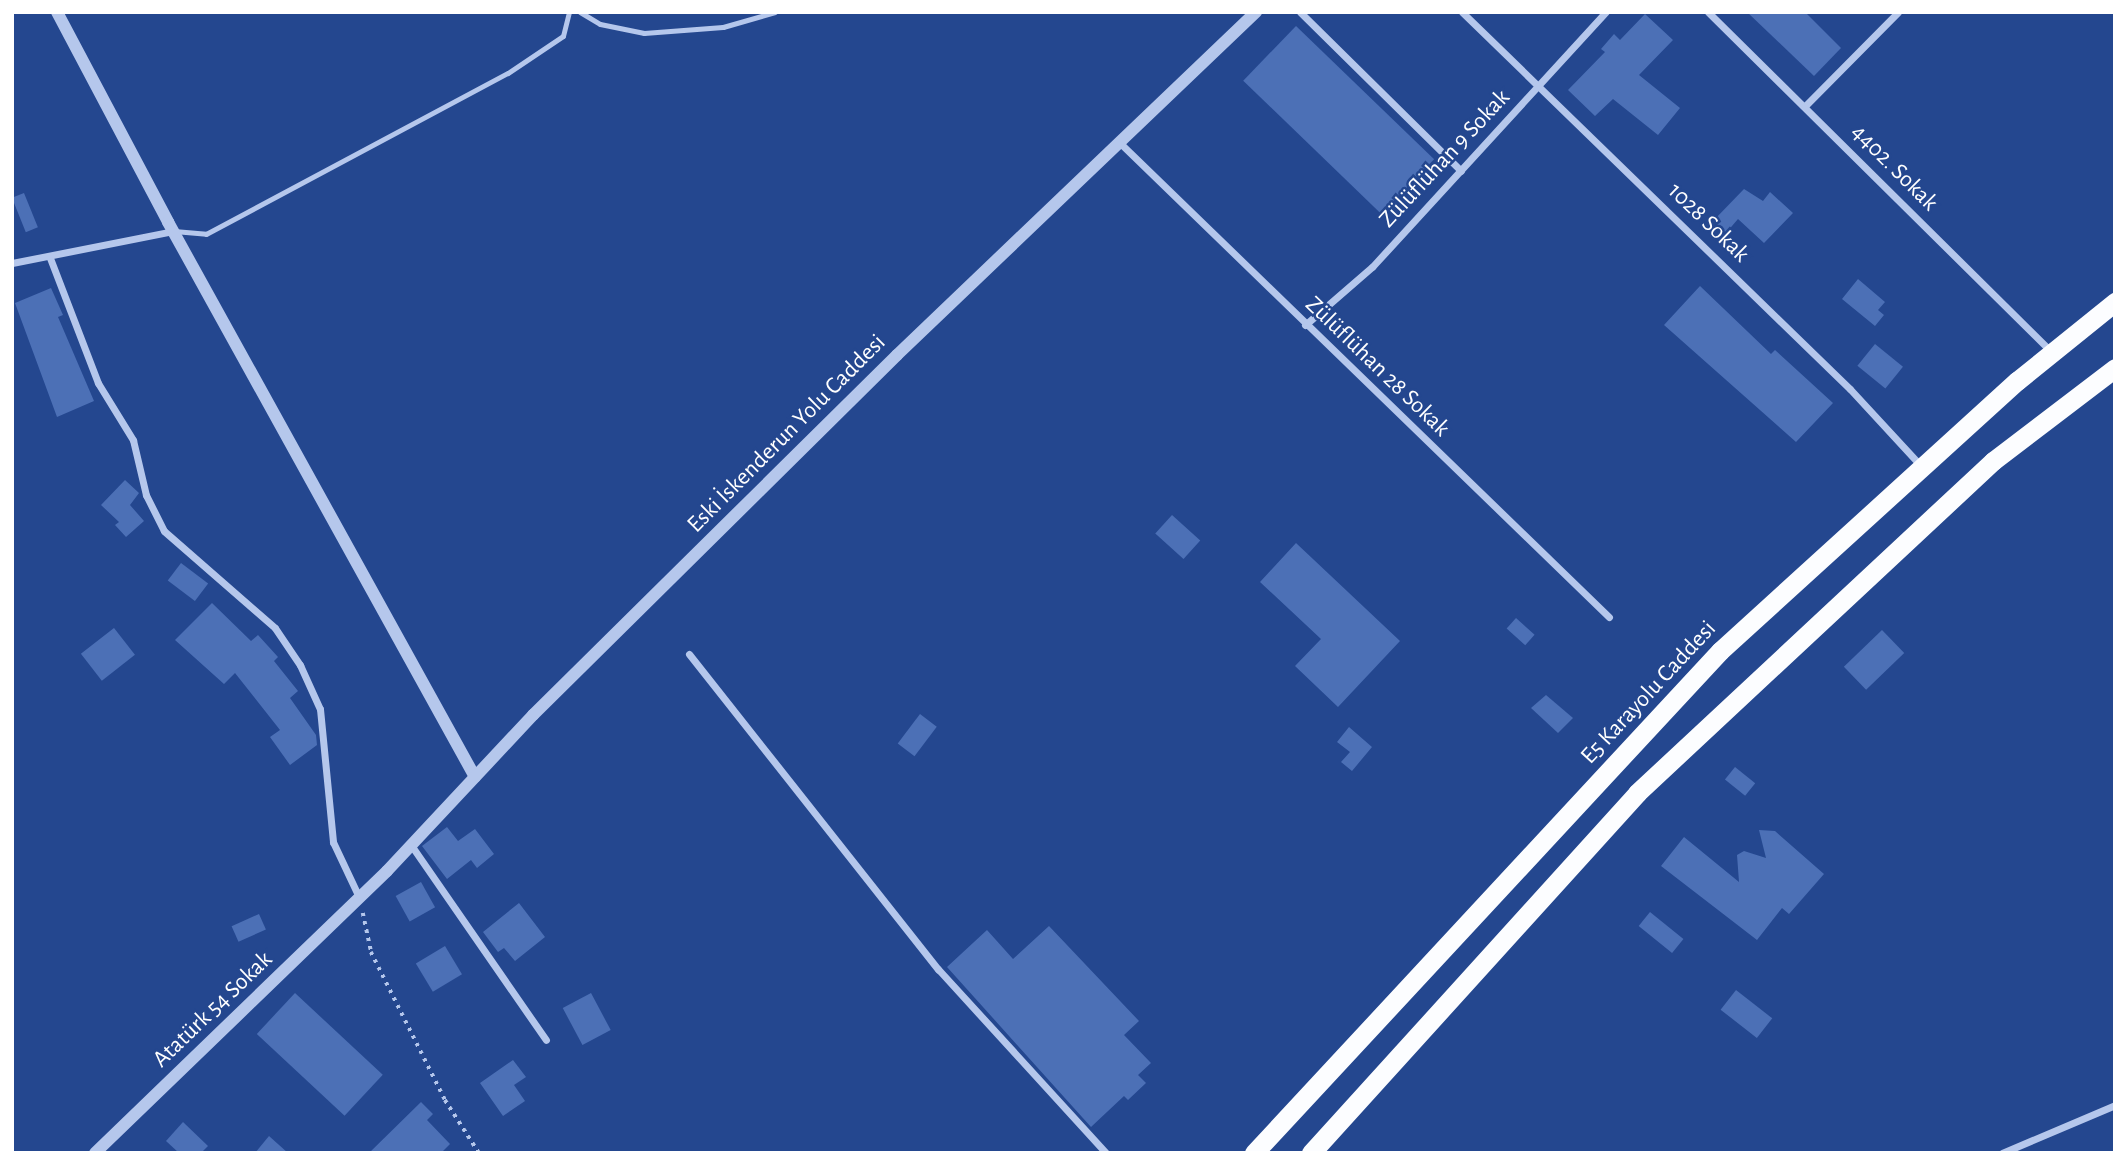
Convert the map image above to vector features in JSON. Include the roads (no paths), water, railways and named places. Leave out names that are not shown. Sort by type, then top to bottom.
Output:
[{"type":"highway","name":"E5 Karayolu Caddesi","points":[[1254,1153],[1720,650],[2052,352],[2115,302]]},
{"type":"highway","points":[[1311,1153],[1637,793],[1993,461],[2115,368]]},
{"type":"street","points":[[57,12],[173,231],[475,777]]},
{"type":"street","name":"Eski İskenderun Yolu Caddesi","points":[[359,898],[475,777],[887,365],[1256,12]]},
{"type":"street","points":[[1300,12],[1461,171]]},
{"type":"street","name":"1028 Sokak","points":[[1462,12],[1850,388],[1923,467]]},
{"type":"street","name":"Zülüflühan 9 Sokak","points":[[1305,325],[1372,267],[1606,12]]},
{"type":"street","name":"4402. Sokak","points":[[1708,12],[2052,352]]},
{"type":"street","points":[[1805,106],[1898,12]]},
{"type":"street","name":"Zülüflühan 28 Sokak","points":[[1120,144],[1609,617]]},
{"type":"street","points":[[12,263],[50,258],[173,231]]},
{"type":"street","points":[[50,258],[98,383],[133,440],[146,495],[164,531],[275,628],[300,665],[320,709],[333,842],[359,898]]},
{"type":"street","points":[[689,654],[938,969],[1106,1153]]},
{"type":"street","points":[[411,845],[546,1040]]},
{"type":"street","name":"Atatürk 54 Sokak","points":[[95,1153],[359,898]]},
{"type":"street","points":[[2002,1153],[2115,1105]]},
{"type":"lane","points":[[173,231],[206,234],[508,73],[563,36],[569,12]]},
{"type":"lane","points":[[580,12],[600,24],[644,33],[723,27],[775,12]]}]
